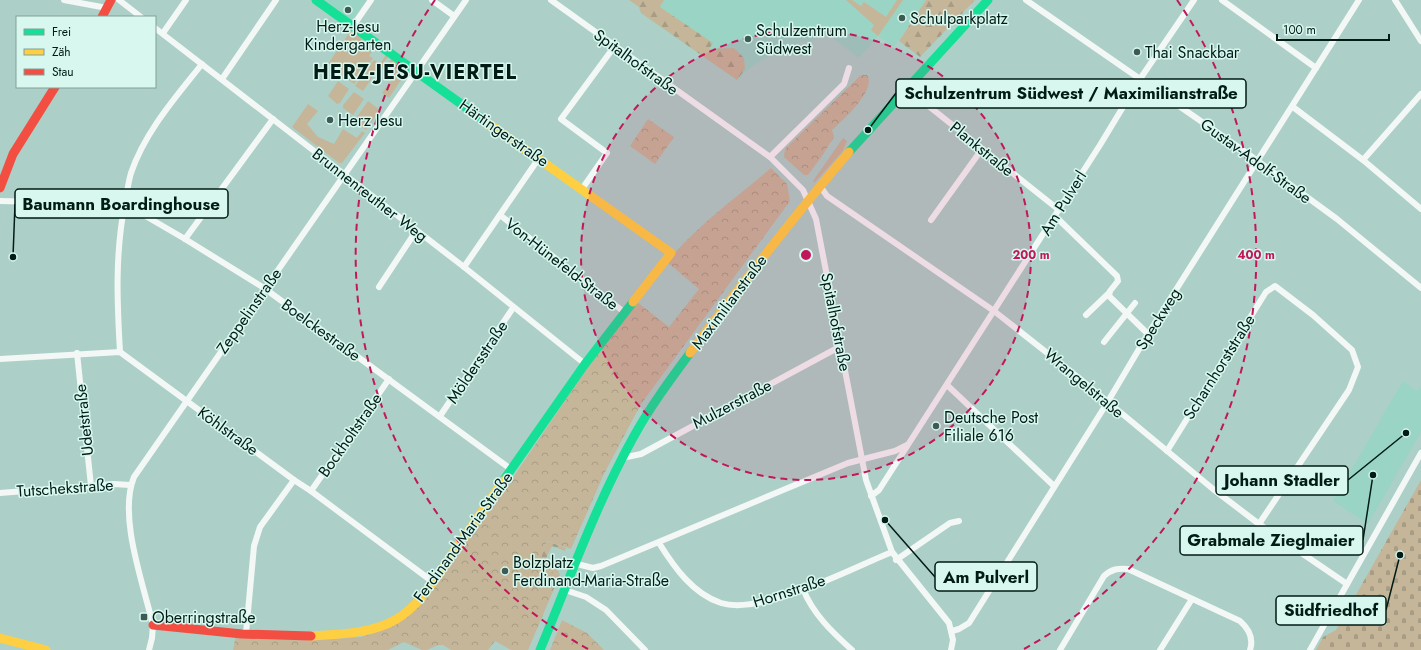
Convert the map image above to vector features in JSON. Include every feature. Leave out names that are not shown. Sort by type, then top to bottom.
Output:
[{"type":"street","points":[[64,0],[109,4],[103,16]]},
{"type":"street","points":[[119,0],[140,16]]},
{"type":"street","points":[[163,33],[186,0]]},
{"type":"street","points":[[222,79],[276,0]]},
{"type":"street","name":"Härtingerstraße","points":[[316,0],[671,253]]},
{"type":"street","points":[[353,26],[371,0]]},
{"type":"street","points":[[432,0],[454,16]]},
{"type":"street","name":"Zeppelinstraße","points":[[149,650],[152,638],[152,624],[128,519],[128,496],[130,485],[141,466],[264,288],[466,0]]},
{"type":"street","name":"Spitalhofstraße","points":[[551,0],[770,157],[799,185],[816,218],[861,459],[871,496],[896,560],[944,616],[952,631]]},
{"type":"street","name":"Maximilianstraße","points":[[540,650],[577,564],[606,491],[622,458],[659,395],[730,299],[808,200],[906,88],[988,0]]},
{"type":"street","name":"Gustav-Adolf-Straße","points":[[1026,0],[1258,161],[1337,219],[1421,288]]},
{"type":"street","name":"Am Pulverl","points":[[871,496],[879,490],[1059,210],[1140,79],[1194,0]]},
{"type":"street","points":[[1222,0],[1316,68]]},
{"type":"street","name":"Speckweg","points":[[952,631],[960,629],[969,623],[1107,403],[1148,334],[1293,107],[1359,0]]},
{"type":"street","points":[[1395,0],[1421,41]]},
{"type":"street","name":"Brunnenreuther Weg","points":[[156,29],[585,364]]},
{"type":"street","points":[[582,189],[607,153],[561,119],[614,46]]},
{"type":"street","points":[[0,359],[77,353],[120,352],[117,283],[119,235],[131,174],[143,147],[158,122],[202,64]]},
{"type":"street","points":[[770,157],[844,84],[849,68]]},
{"type":"street","points":[[0,188],[13,154],[54,88]]},
{"type":"street","name":"Plankstraße","points":[[906,88],[1059,210]]},
{"type":"street","points":[[1363,160],[1421,94]]},
{"type":"street","points":[[1293,107],[1363,160],[1421,209]]},
{"type":"street","points":[[185,239],[273,119]]},
{"type":"street","points":[[931,220],[982,149]]},
{"type":"street","points":[[464,268],[539,158]]},
{"type":"street","name":"Wrangelstraße","points":[[820,186],[827,196],[994,311],[1259,524],[1347,584]]},
{"type":"street","name":"Boelckestraße","points":[[0,202],[125,204],[264,288],[512,470]]},
{"type":"street","name":"Von-Hünefeld-Straße","points":[[500,215],[624,312]]},
{"type":"street","points":[[1055,216],[1117,276],[1118,281],[1109,293],[1086,316]]},
{"type":"street","points":[[378,287],[416,231]]},
{"type":"street","name":"Ferdinand-Maria-Straße","points":[[152,624],[246,633],[310,637],[357,633],[393,621],[420,599],[433,582],[585,364],[671,253]]},
{"type":"street","name":"Scharnhorststraße","points":[[1167,451],[1266,292],[1275,286],[1314,314],[1352,350],[1358,367],[1349,390],[1259,524]]},
{"type":"street","points":[[1109,293],[1108,296],[1148,334]]},
{"type":"street","points":[[1104,342],[1136,303]]},
{"type":"street","name":"Möldersstraße","points":[[440,416],[514,308]]},
{"type":"street","name":"Mulzerstraße","points":[[622,458],[641,454],[841,346]]},
{"type":"street","name":"Köhlstraße","points":[[120,352],[433,582]]},
{"type":"street","name":"Udetstraße","points":[[77,353],[90,486]]},
{"type":"street","name":"Bockholtstraße","points":[[311,491],[390,380]]},
{"type":"street","points":[[947,385],[1054,486]]},
{"type":"street","points":[[577,564],[593,568],[601,566],[861,459],[895,451],[907,445]]},
{"type":"street","points":[[1310,650],[1421,453]]},
{"type":"street","name":"Bockholtstraße","points":[[246,633],[254,546],[260,527],[294,480]]},
{"type":"street","name":"Tutschekstraße","points":[[0,493],[114,484],[130,485]]},
{"type":"street","points":[[896,560],[950,523],[959,521]]},
{"type":"street","name":"Hornstraße","points":[[659,543],[671,562],[689,582],[707,596],[722,603],[742,605],[760,603],[803,589],[892,552]]},
{"type":"street","points":[[1060,650],[1100,582],[1109,571],[1118,568],[1128,569],[1240,621],[1247,627],[1252,638],[1250,650]]},
{"type":"street","points":[[803,589],[808,602],[828,628],[852,650]]},
{"type":"street","points":[[566,590],[586,598],[606,610],[645,650]]},
{"type":"street","points":[[1160,650],[1192,599]]},
{"type":"street","points":[[951,650],[952,631]]},
{"type":"street","points":[[0,638],[46,650]]},
{"type":"shaded area","name":"Herz-Jesu Kindergarten","points":[[324,0],[366,0],[352,20]]},
{"type":"shaded area","name":"Schulzentrum Südwest","points":[[629,0],[926,0],[894,47],[878,36],[859,58],[826,33],[812,41],[801,42],[769,56],[752,66],[737,80],[641,13],[639,7]]},
{"type":"shaded area","points":[[1403,381],[1417,391],[1421,387],[1421,432],[1368,524],[1333,501]]},
{"type":"green space","points":[[629,0],[664,0],[660,7],[713,43],[709,49],[734,48],[744,58],[745,69],[737,80],[641,13],[639,7]]},
{"type":"green space","points":[[846,0],[852,0],[861,6],[864,2],[886,17],[897,0],[903,0],[878,36],[871,30],[874,25]]},
{"type":"green space","points":[[926,0],[975,0],[920,57],[899,41]]},
{"type":"green space","points":[[351,30],[363,39],[360,44],[372,52],[369,56],[373,58],[354,84],[328,64]]},
{"type":"green space","points":[[386,55],[388,57],[383,63],[385,65],[383,68],[380,66],[363,91],[355,86],[374,60],[380,64]]},
{"type":"green space","points":[[391,59],[407,71],[389,98],[382,93],[394,76],[384,69]]},
{"type":"green space","points":[[861,75],[867,75],[869,81],[867,89],[851,112],[832,130],[834,137],[808,175],[804,175],[784,157],[785,149]]},
{"type":"green space","points":[[338,81],[349,89],[340,103],[337,104],[328,96]]},
{"type":"green space","points":[[354,92],[364,99],[353,115],[343,108],[343,105]]},
{"type":"green space","points":[[368,101],[380,110],[366,130],[354,121]]},
{"type":"green space","points":[[308,104],[318,111],[307,124],[318,137],[334,144],[343,129],[357,138],[362,131],[365,133],[342,163],[339,163],[292,127]]},
{"type":"green space","points":[[648,119],[674,137],[655,164],[630,146]]},
{"type":"green space","points":[[843,138],[847,141],[842,152],[814,183],[813,181]]},
{"type":"green space","points":[[771,168],[787,184],[790,201],[641,404],[604,474],[571,549],[547,541],[538,566],[560,575],[528,650],[511,650],[495,641],[488,650],[451,650],[443,645],[438,645],[427,650],[422,650],[404,642],[388,650],[233,650],[236,635],[310,640],[361,637],[379,631],[409,614],[423,602],[516,473],[590,364],[637,302],[669,327],[699,289],[667,262],[703,224]]},
{"type":"green space","points":[[1421,480],[1421,650],[1316,650],[1323,637],[1336,630]]},
{"type":"green space","points":[[547,541],[566,548],[565,551],[552,546],[544,563],[557,569],[560,575],[538,566]]},
{"type":"green space","points":[[562,620],[587,633],[604,650],[550,650]]},
{"type":"traffic: fast","points":[[316,0],[485,121]]},
{"type":"traffic: fast","points":[[849,152],[988,0]]},
{"type":"traffic: fast","points":[[503,481],[585,364],[633,302]]},
{"type":"traffic: fast","points":[[540,650],[595,515],[620,462],[647,415],[690,353]]},
{"type":"traffic: slow","points":[[485,121],[671,253],[633,302]]},
{"type":"traffic: slow","points":[[690,353],[768,251],[849,152]]},
{"type":"traffic: slow","points":[[311,636],[365,631],[385,625],[404,614],[428,589],[503,481]]},
{"type":"traffic: slow","points":[[0,638],[46,650]]},
{"type":"traffic: jam","points":[[103,16],[111,0]]},
{"type":"traffic: jam","points":[[0,188],[13,154],[54,88]]},
{"type":"traffic: jam","points":[[153,625],[242,634],[311,636]]},
{"type":"place","name":"Herz-Jesu Kindergarten","points":[[348,10]]},
{"type":"place","name":"Schulparkplatz","points":[[902,18]]},
{"type":"place","name":"Schulzentrum Südwest","points":[[748,39]]},
{"type":"place","name":"Thai Snackbar","points":[[1137,52]]},
{"type":"place","name":"Herz Jesu","points":[[330,120]]},
{"type":"place","name":"Schulzentrum Südwest / Maximilianstraße","points":[[868,130]]},
{"type":"place","name":"Baumann Boardinghouse","points":[[13,257]]},
{"type":"place","name":"Deutsche Post Filiale 616","points":[[936,426]]},
{"type":"place","name":"Johann Stadler","points":[[1406,433]]},
{"type":"place","name":"Grabmale Zieglmaier","points":[[1373,475]]},
{"type":"place","name":"Am Pulverl","points":[[885,520]]},
{"type":"place","name":"Südfriedhof","points":[[1400,555]]},
{"type":"place","name":"Bolzplatz Ferdinand-Maria-Straße","points":[[505,571]]},
{"type":"place","name":"Oberringstraße","points":[[144,617]]},
{"type":"district","name":"HERZ-JESU-VIERTEL","points":[[415,72]]}]
